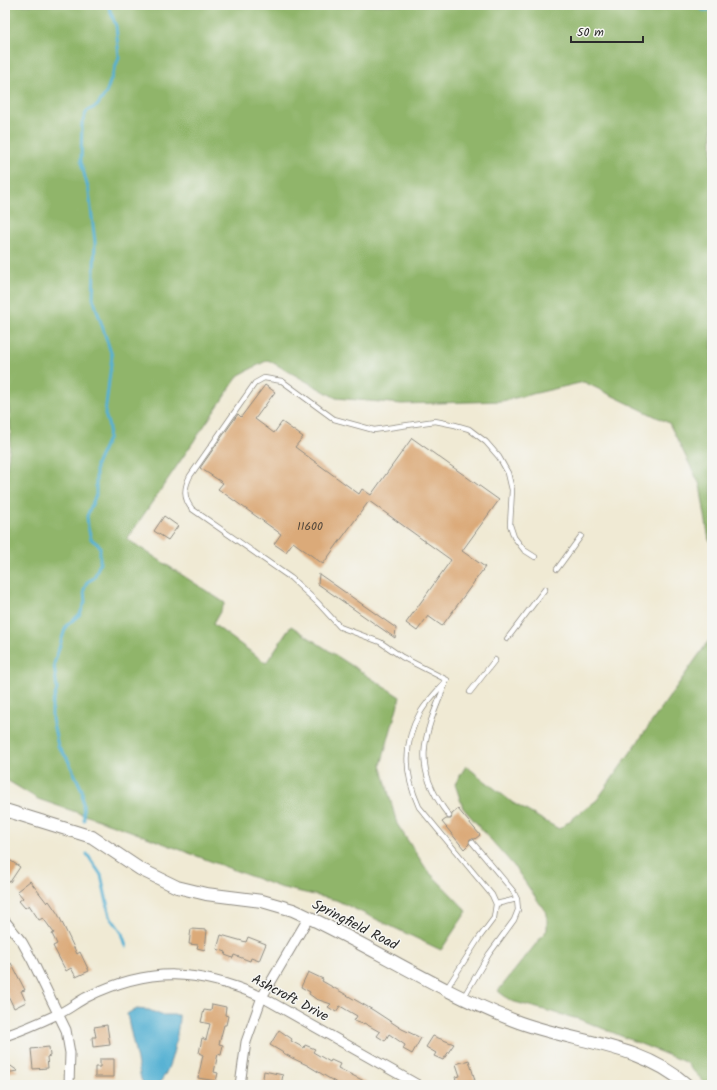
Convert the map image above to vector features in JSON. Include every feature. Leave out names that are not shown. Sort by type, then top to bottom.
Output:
[{"type":"street","name":"Springfield Road","points":[[5,810],[92,837],[140,869],[177,887],[206,894],[262,900],[309,917],[463,998],[530,1026],[640,1055],[661,1065],[687,1085]]},
{"type":"street","points":[[240,1085],[246,1042],[262,997],[309,917]]},
{"type":"street","points":[[5,921],[32,960],[66,1030],[70,1053],[69,1085]]},
{"type":"street","name":"Ashcroft Drive","points":[[5,1036],[59,1014],[86,998],[110,987],[143,976],[160,974],[207,979],[235,985],[262,997],[418,1085]]},
{"type":"lane","points":[[447,680],[402,657],[380,642],[340,627],[314,599],[291,578],[192,510],[187,503],[185,486],[190,476],[254,383],[264,378],[282,381],[334,419],[368,429],[380,430],[435,421],[455,425],[468,430],[486,442],[499,457],[508,473],[512,490],[510,525],[514,537],[524,550],[535,558]]},
{"type":"lane","points":[[557,569],[581,536]]},
{"type":"lane","points":[[507,639],[545,589]]},
{"type":"lane","points":[[470,692],[494,660]]},
{"type":"lane","points":[[447,680],[429,723],[424,751],[425,767],[429,781],[437,800],[449,816]]},
{"type":"lane","points":[[446,989],[479,938],[494,918],[496,904],[492,895],[419,807],[411,790],[407,755],[413,729],[420,712],[447,680]]},
{"type":"lane","points":[[463,998],[490,954],[514,920],[518,910],[517,899],[503,879],[472,842]]},
{"type":"lane","points":[[496,904],[517,899]]},
{"type":"green space","points":[[5,5],[712,5],[712,542],[709,540],[700,485],[669,423],[584,382],[502,401],[402,404],[336,398],[268,360],[239,375],[127,539],[225,603],[213,624],[266,663],[291,626],[400,697],[381,765],[397,824],[427,870],[467,911],[441,950],[336,900],[279,887],[128,830],[38,799],[5,779],[5,483],[11,436],[5,355]]},
{"type":"green space","points":[[712,636],[712,1085],[707,1085],[685,1062],[582,1020],[511,1001],[498,991],[547,930],[547,914],[514,866],[463,808],[455,784],[466,766],[513,803],[559,829],[597,800]]},
{"type":"water","points":[[135,1009],[149,1010],[161,1015],[179,1015],[176,1042],[170,1063],[166,1073],[156,1085],[144,1085],[141,1079],[127,1014]]},
{"type":"building","points":[[265,385],[275,392],[255,419],[274,433],[282,422],[303,437],[295,447],[359,494],[362,489],[371,495],[412,438],[499,500],[462,551],[485,567],[442,626],[428,616],[417,631],[406,623],[451,560],[369,501],[323,564],[293,542],[286,552],[274,544],[281,534],[218,489],[223,483],[200,468],[238,414],[241,417]]},
{"type":"building","points":[[164,516],[178,526],[168,540],[154,531]]},
{"type":"building","points":[[319,574],[396,628],[395,638],[318,584]]},
{"type":"building","points":[[458,809],[480,835],[475,839],[470,839],[469,844],[464,849],[442,822],[446,819],[451,819],[452,814]]},
{"type":"building","points":[[5,857],[20,867],[10,882],[5,879]]},
{"type":"building","points":[[30,881],[47,903],[49,901],[58,914],[77,954],[80,952],[89,971],[76,977],[71,968],[66,971],[53,946],[57,944],[52,934],[54,933],[43,918],[39,920],[29,905],[25,908],[19,901],[23,898],[17,891]]},
{"type":"building","points":[[191,929],[207,930],[205,950],[197,948],[198,945],[189,944]]},
{"type":"building","points":[[221,935],[246,942],[248,937],[266,944],[259,961],[251,958],[250,961],[234,955],[233,958],[225,955],[226,952],[217,949]]},
{"type":"building","points":[[11,963],[25,990],[21,991],[26,1002],[14,1008],[5,989],[5,966]]},
{"type":"building","points":[[308,972],[323,979],[322,981],[373,1010],[402,1029],[421,1038],[412,1054],[403,1049],[405,1045],[389,1034],[385,1041],[377,1036],[380,1032],[364,1023],[354,1021],[357,1016],[340,1006],[336,1012],[328,1007],[331,1004],[316,999],[309,994],[310,992],[301,987]]},
{"type":"building","points":[[212,1004],[226,1007],[225,1015],[228,1016],[219,1044],[223,1045],[221,1055],[218,1054],[214,1072],[218,1073],[216,1081],[198,1078],[203,1055],[199,1053],[202,1038],[206,1040],[210,1024],[201,1022],[204,1010],[211,1011]]},
{"type":"building","points":[[107,1025],[110,1045],[93,1047],[92,1037],[96,1037],[94,1027]]},
{"type":"building","points":[[279,1030],[292,1039],[291,1041],[304,1048],[305,1045],[315,1049],[313,1052],[330,1062],[331,1060],[340,1064],[338,1068],[372,1085],[340,1085],[270,1045]]},
{"type":"building","points":[[433,1036],[454,1044],[443,1060],[434,1056],[436,1053],[426,1047]]},
{"type":"building","points":[[49,1047],[50,1056],[47,1057],[48,1068],[33,1069],[31,1049]]},
{"type":"building","points":[[100,1059],[114,1059],[114,1077],[95,1077],[95,1067],[100,1067]]},
{"type":"building","points":[[469,1060],[475,1080],[458,1085],[455,1077],[460,1076],[456,1064]]},
{"type":"building","points":[[5,1062],[18,1071],[5,1073]]},
{"type":"building","points":[[264,1071],[283,1075],[281,1085],[262,1085]]},
{"type":"waterway","points":[[84,820],[82,790],[67,758],[58,746],[52,719],[52,705],[57,689],[54,664],[66,626],[80,614],[85,602],[84,590],[87,582],[94,578],[100,563],[100,546],[91,539],[87,516],[96,495],[96,465],[108,439],[109,427],[105,414],[112,356],[93,298],[95,242],[89,192],[81,162],[82,123],[87,111],[97,106],[106,93],[119,57],[116,26],[108,5]]},
{"type":"waterway","points":[[694,5],[703,10],[712,10]]},
{"type":"waterway","points":[[87,854],[101,875],[110,916],[122,933],[126,946]]}]
